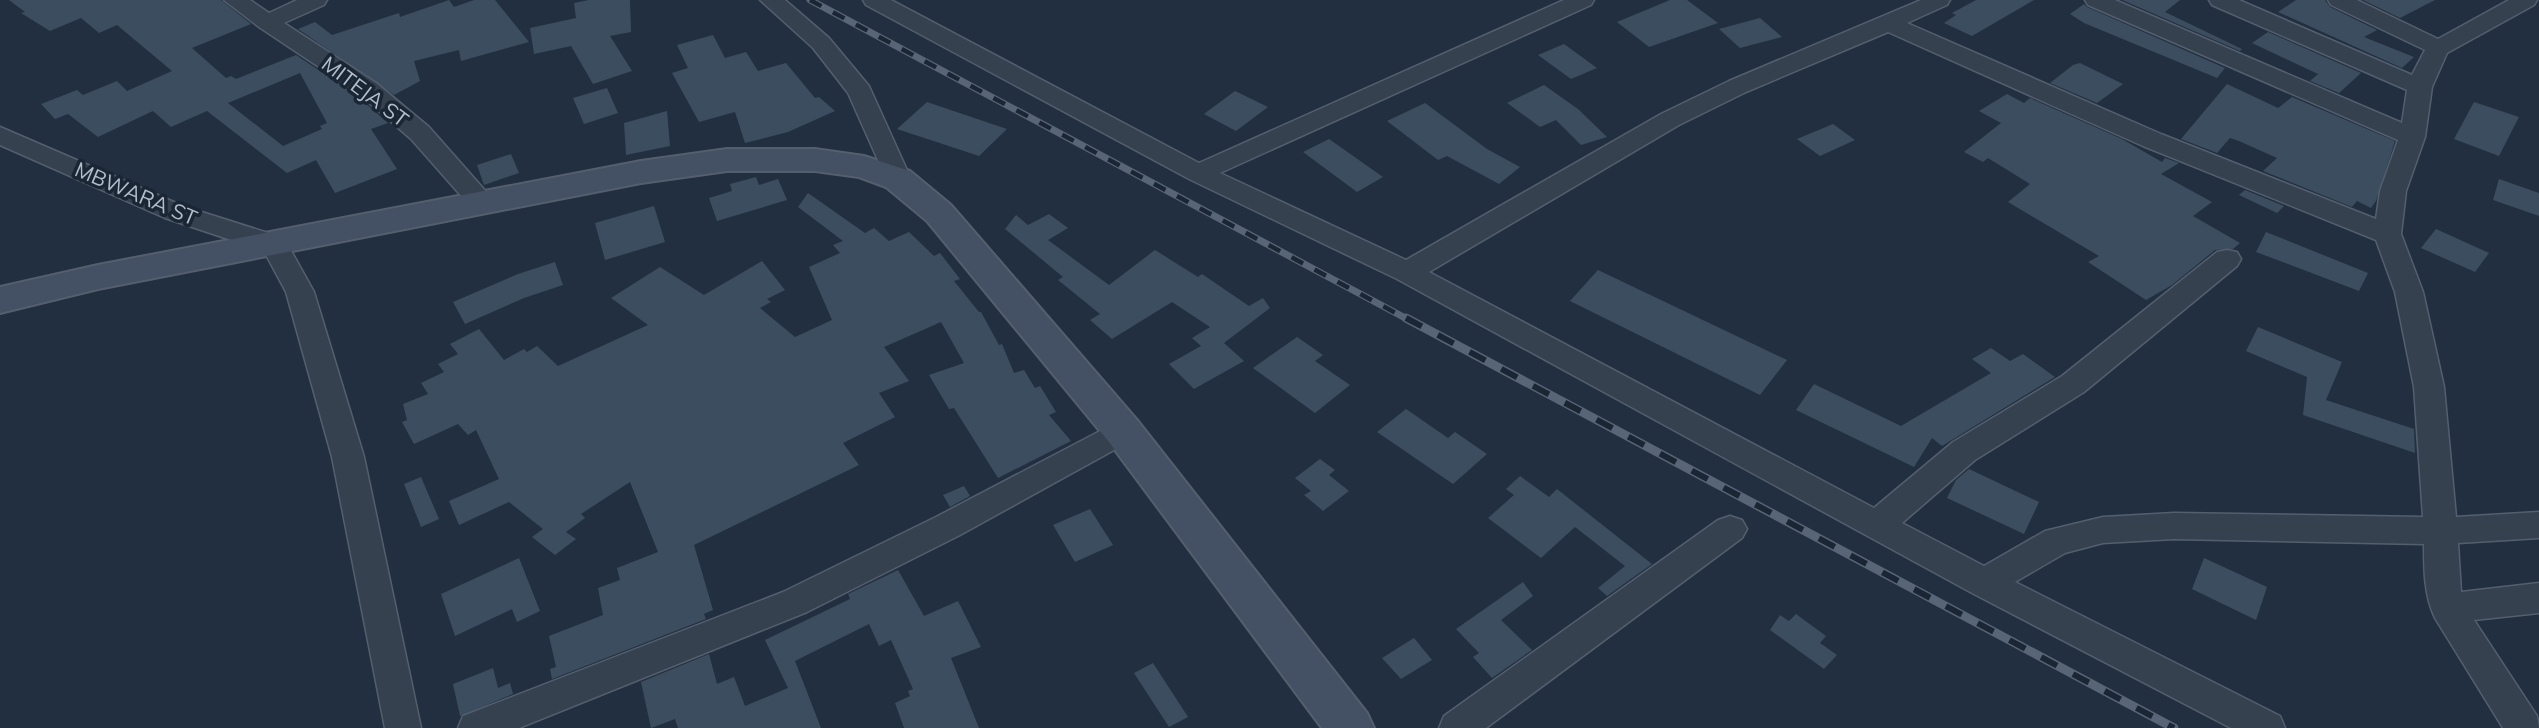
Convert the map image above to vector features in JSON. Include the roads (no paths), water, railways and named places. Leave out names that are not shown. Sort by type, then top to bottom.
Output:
[{"type":"street","name":"MITEJA ST","points":[[235,0],[367,88],[420,133],[480,201]]},
{"type":"street","points":[[267,22],[316,0]]},
{"type":"street","points":[[771,0],[821,43],[860,91],[898,179]]},
{"type":"street","points":[[874,0],[1198,173],[1407,272],[1984,583],[2267,728]]},
{"type":"street","points":[[1198,173],[1583,0]]},
{"type":"street","points":[[1407,272],[1636,137],[1712,99],[1939,0]]},
{"type":"street","points":[[2095,0],[2412,137]]},
{"type":"street","points":[[2220,0],[2420,88]]},
{"type":"street","points":[[2339,0],[2438,48]]},
{"type":"street","points":[[2524,728],[2447,608],[2441,574],[2441,531],[2429,387],[2409,292],[2387,234],[2393,191],[2412,137],[2420,88],[2430,60],[2438,48],[2526,0]]},
{"type":"street","points":[[1889,24],[2152,140],[2387,234]]},
{"type":"street","name":"MBWARA ST","points":[[0,135],[174,212],[274,245]]},
{"type":"street","points":[[0,300],[98,277],[641,172],[727,160],[815,160],[864,167],[898,179],[939,212],[1123,431],[1350,728]]},
{"type":"street","points":[[274,245],[300,292],[348,457],[403,728]]},
{"type":"street","points":[[1877,525],[1964,450],[2073,384],[2227,259]]},
{"type":"street","points":[[476,728],[795,602],[948,526],[1123,431]]},
{"type":"street","points":[[1984,583],[2057,541],[2103,530],[2174,526],[2441,531],[2539,525]]},
{"type":"street","points":[[1457,728],[1730,529]]},
{"type":"street","points":[[2447,608],[2539,597]]},
{"type":"railway","points":[[810,0],[1409,320]]},
{"type":"railway","points":[[1406,318],[2174,728]]}]
